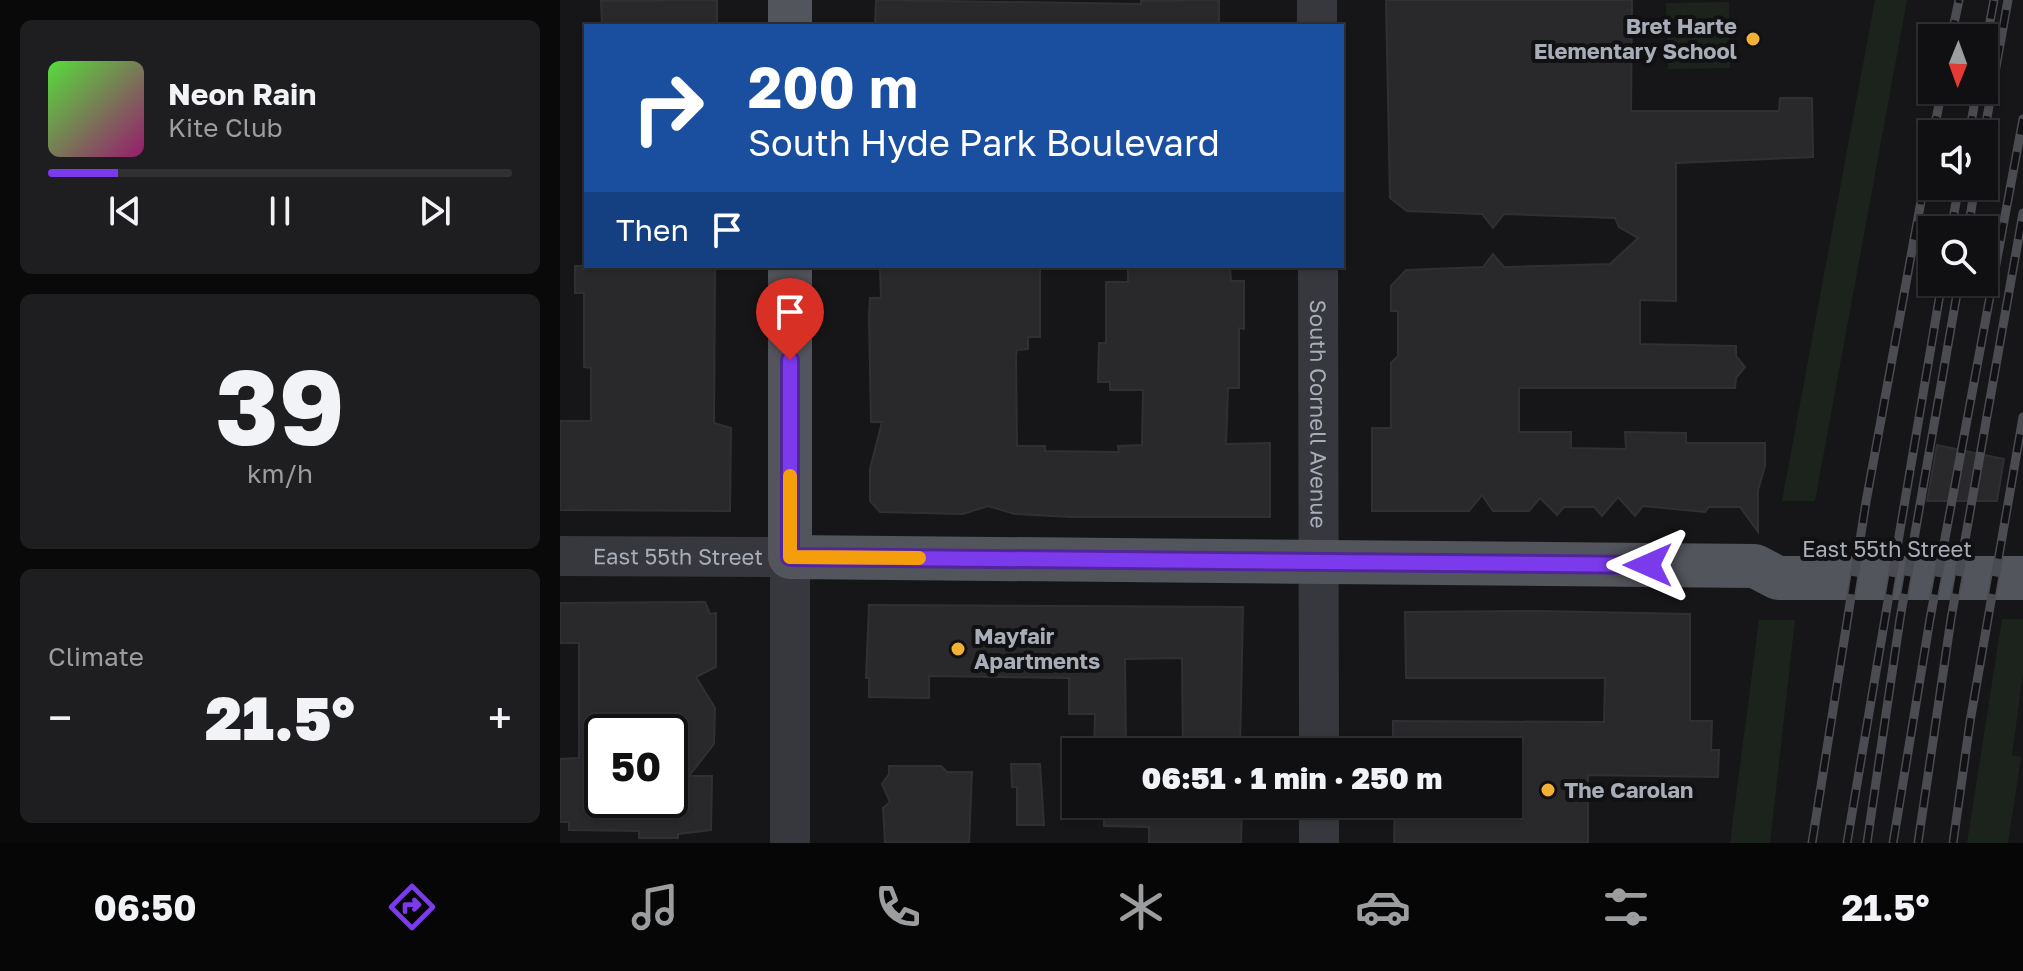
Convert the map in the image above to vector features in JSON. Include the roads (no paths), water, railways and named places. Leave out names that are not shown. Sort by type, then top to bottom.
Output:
[{"type":"main road","points":[[790,0],[790,24]]},
{"type":"main road","points":[[790,268],[790,557]]},
{"type":"main road","name":"East 55th Street","points":[[1755,566],[1782,549],[2023,550]]},
{"type":"main road","name":"East 55th Street","points":[[790,557],[1755,566],[1778,578],[2023,578]]},
{"type":"street","points":[[1317,0],[1317,24]]},
{"type":"street","name":"South Cornell Avenue","points":[[1318,268],[1319,738]]},
{"type":"street","name":"East 55th Street","points":[[560,556],[790,557]]},
{"type":"street","points":[[790,557],[790,843]]},
{"type":"street","points":[[1319,818],[1319,843]]},
{"type":"railway","points":[[1954,24],[1959,0]]},
{"type":"railway","points":[[1990,24],[1994,0]]},
{"type":"railway","points":[[1987,120],[2008,0]]},
{"type":"railway","points":[[1936,120],[1939,104]]},
{"type":"railway","points":[[1972,120],[1974,104]]},
{"type":"railway","points":[[1893,843],[1930,619],[2023,119]]},
{"type":"railway","points":[[1812,843],[1866,502],[1921,200]]},
{"type":"railway","points":[[1954,216],[1956,200]]},
{"type":"railway","points":[[1970,216],[1973,200]]},
{"type":"railway","points":[[1918,843],[1951,619],[2023,213]]},
{"type":"railway","points":[[1847,843],[1940,296]]},
{"type":"railway","points":[[1867,843],[1900,619],[1957,296]]},
{"type":"railway","points":[[1953,843],[1970,722],[2023,417]]},
{"type":"place","name":"Bret Harte Elementary School","points":[[1753,39]]},
{"type":"place","name":"Mayfair Apartments","points":[[958,649]]},
{"type":"place","name":"The Carolan","points":[[1548,790]]}]
